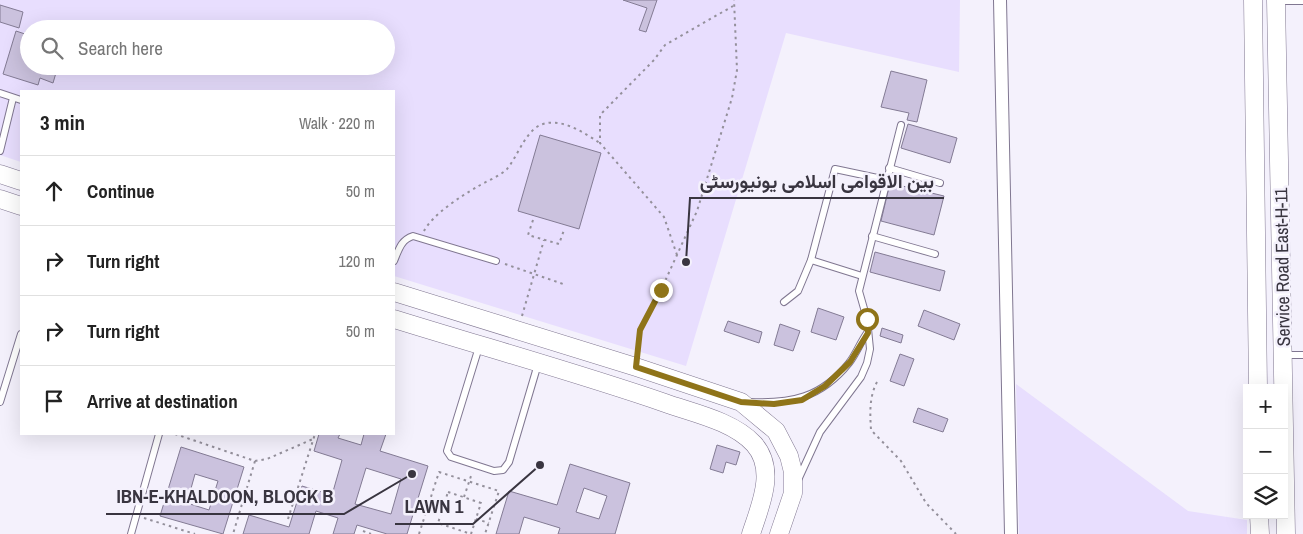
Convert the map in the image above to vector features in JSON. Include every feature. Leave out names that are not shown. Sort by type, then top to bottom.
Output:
[{"type":"street","points":[[1000,0],[1011,534]]},
{"type":"street","name":"Service Road East-H-11","points":[[1253,0],[1258,384]]},
{"type":"street","name":"Service Road East-H-11","points":[[1276,0],[1284,333],[1286,534]]},
{"type":"street","points":[[0,174],[20,181]]},
{"type":"street","points":[[0,200],[20,206]]},
{"type":"street","points":[[395,292],[636,367],[741,402],[776,431],[789,456],[793,472],[793,493],[779,534]]},
{"type":"street","points":[[395,319],[628,390],[714,420],[736,430],[754,445],[763,463],[766,489],[752,534]]},
{"type":"street","points":[[1257,333],[1284,333]]},
{"type":"street","points":[[628,390],[636,367]]},
{"type":"street","points":[[1259,519],[1260,534]]},
{"type":"lane","points":[[1276,0],[1303,1]]},
{"type":"lane","points":[[0,93],[20,100]]},
{"type":"lane","points":[[0,150],[14,98]]},
{"type":"lane","points":[[793,493],[820,432],[861,377],[867,364],[870,349],[867,319],[859,291],[900,125]]},
{"type":"lane","points":[[890,168],[940,183]]},
{"type":"lane","points":[[784,302],[798,291],[811,260],[835,169],[886,180]]},
{"type":"lane","points":[[395,258],[400,244],[405,239],[413,236],[496,261]]},
{"type":"lane","points":[[872,236],[935,254]]},
{"type":"lane","points":[[811,260],[862,276]]},
{"type":"lane","points":[[741,402],[774,404],[802,400],[825,386],[844,368],[868,333]]},
{"type":"lane","points":[[0,402],[20,337]]},
{"type":"lane","points":[[479,345],[448,448],[451,457],[494,471],[500,471],[506,467],[538,362]]},
{"type":"lane","points":[[1284,355],[1303,355]]},
{"type":"lane","points":[[131,534],[138,516],[159,435]]},
{"type":"path","points":[[636,367],[640,330],[678,255],[697,211],[732,98],[737,70],[734,0]]},
{"type":"path","points":[[600,143],[600,115],[654,60],[665,45],[733,6]]},
{"type":"path","points":[[420,237],[432,219],[506,169],[528,137],[542,124],[554,123],[574,128],[600,143],[664,217],[678,255]]},
{"type":"path","points":[[533,220],[528,235],[559,244],[564,230]]},
{"type":"path","points":[[518,331],[544,240]]},
{"type":"path","points":[[496,261],[566,285]]},
{"type":"path","points":[[877,382],[870,410],[871,430],[901,461],[926,503],[956,534]]},
{"type":"path","points":[[178,435],[255,461],[267,459],[313,439]]},
{"type":"path","points":[[288,519],[315,435]]},
{"type":"path","points":[[233,534],[255,461]]},
{"type":"path","points":[[464,497],[474,465]]},
{"type":"path","points":[[419,534],[439,472],[499,491],[486,534]]},
{"type":"path","points":[[448,492],[481,503],[471,534],[438,523],[443,509],[448,492]]},
{"type":"path","points":[[428,504],[443,509]]},
{"type":"path","points":[[138,516],[195,534]]},
{"type":"path","points":[[476,519],[489,523]]},
{"type":"path","points":[[363,532],[372,534]]},
{"type":"shaded area","points":[[0,0],[960,0],[959,72],[786,33],[686,366],[395,276],[395,90],[20,90],[20,162],[0,155]]},
{"type":"shaded area","points":[[1016,384],[1188,511],[1247,520],[1247,534],[1019,534]]},
{"type":"building","points":[[623,0],[657,0],[646,32],[639,30],[647,8]]},
{"type":"building","points":[[0,5],[23,12],[19,28],[0,22]]},
{"type":"building","points":[[16,31],[20,32],[20,75],[55,75],[53,83],[40,78],[38,85],[3,74]]},
{"type":"building","points":[[891,71],[927,80],[917,122],[907,120],[909,113],[881,107]]},
{"type":"building","points":[[908,124],[957,138],[950,163],[901,148]]},
{"type":"building","points":[[540,135],[601,153],[579,229],[518,211]]},
{"type":"building","points":[[890,183],[944,196],[934,235],[881,221]]},
{"type":"building","points":[[875,252],[945,271],[940,291],[870,272]]},
{"type":"building","points":[[818,308],[844,317],[836,340],[811,332]]},
{"type":"building","points":[[924,310],[960,324],[954,340],[918,326]]},
{"type":"building","points":[[728,321],[762,332],[759,343],[724,331]]},
{"type":"building","points":[[780,324],[800,331],[793,351],[774,345]]},
{"type":"building","points":[[882,328],[903,335],[901,343],[880,336]]},
{"type":"building","points":[[900,354],[914,359],[904,386],[890,381]]},
{"type":"building","points":[[918,408],[948,419],[943,432],[913,422]]},
{"type":"building","points":[[319,435],[340,435],[338,438],[361,445],[364,435],[386,435],[380,451],[428,466],[407,534],[387,534],[357,525],[354,534],[333,534],[338,518],[316,511],[309,534],[243,534],[249,515],[289,527],[302,486],[332,495],[342,460],[314,451]],"holes":[[[366,468],[401,479],[391,514],[355,504]]]},
{"type":"building","points":[[717,445],[740,452],[736,465],[726,462],[723,473],[710,469]]},
{"type":"building","points":[[181,447],[244,467],[223,534],[160,516]],"holes":[[[195,474],[218,481],[209,510],[187,503]]]},
{"type":"building","points":[[570,464],[630,483],[615,534],[558,534],[560,528],[524,517],[519,534],[496,534],[509,491],[557,505]],"holes":[[[584,488],[607,496],[599,519],[576,512]]]},
{"type":"place","name":"بین الاقوامی اسلامی یونیورسٹی","points":[[686,262]]},
{"type":"place","name":"LAWN 1","points":[[540,465]]},
{"type":"place","name":"IBN-E-KHALDOON, BLOCK B","points":[[412,474]]},
{"type":"route","points":[[661,290],[640,330],[636,367],[726,395],[741,402],[774,404],[802,400],[825,386],[850,362],[868,333],[867,319]]}]
